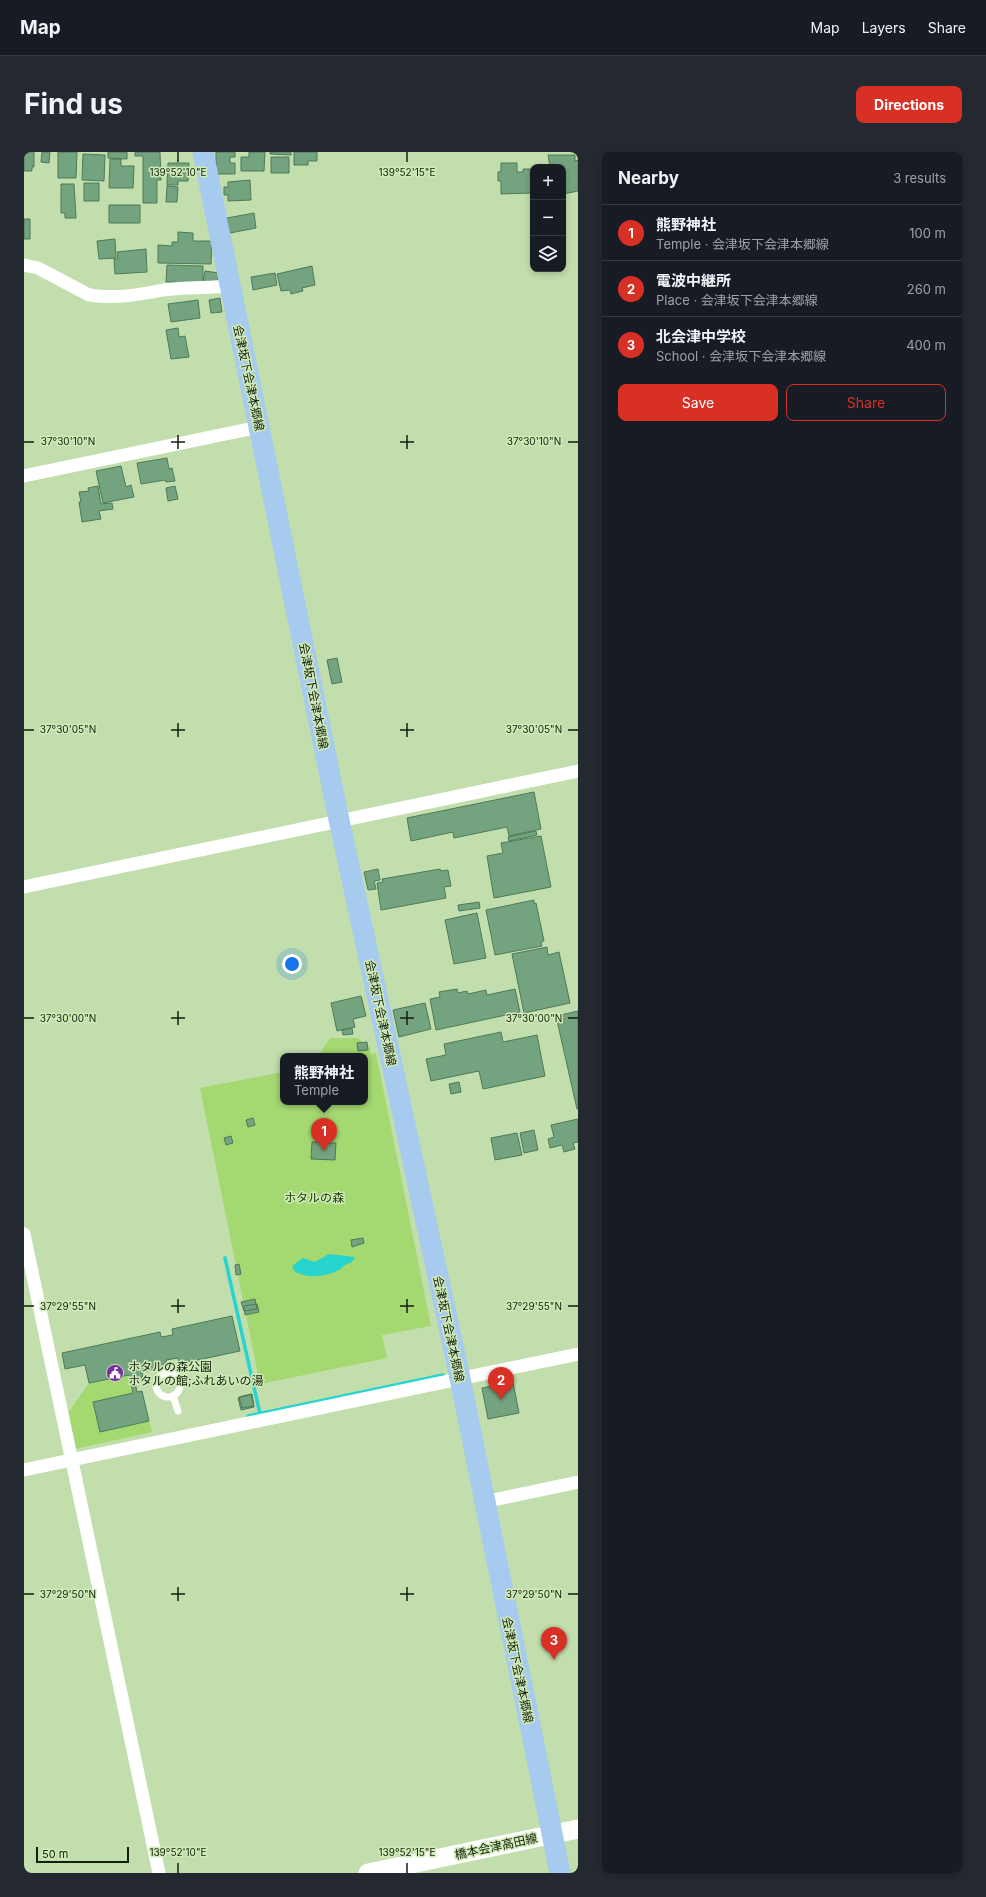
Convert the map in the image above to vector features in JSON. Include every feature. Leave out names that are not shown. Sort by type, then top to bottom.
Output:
[{"type":"main road","name":"会津坂下会津本郷線","points":[[203,152],[229,286],[339,820],[460,1378],[560,1873]]},
{"type":"main road","name":"橋本会津高田線","points":[[368,1873],[578,1829]]},
{"type":"street","points":[[24,265],[38,268],[89,295],[99,297],[112,298],[148,294],[164,290],[229,286]]},
{"type":"street","points":[[24,476],[259,428]]},
{"type":"street","points":[[24,887],[578,770]]},
{"type":"street","points":[[24,1234],[159,1873]]},
{"type":"street","points":[[24,1470],[578,1354]]},
{"type":"street","points":[[484,1502],[578,1482]]},
{"type":"lane","points":[[173,1396],[178,1412]]},
{"type":"green space","name":"ホタルの森","points":[[330,1038],[358,1038],[370,1048],[371,1054],[376,1053],[431,1326],[382,1335],[387,1358],[260,1384],[200,1088],[280,1073],[280,1105],[368,1105],[368,1053],[320,1053]]},
{"type":"green space","points":[[129,1375],[133,1393],[93,1402],[100,1432],[149,1421],[152,1432],[75,1449],[66,1416],[89,1383]]},
{"type":"water","points":[[329,1254],[355,1257],[352,1262],[343,1266],[337,1271],[319,1276],[307,1276],[295,1272],[292,1266],[303,1258],[315,1262]]},
{"type":"building","points":[[24,152],[34,152],[34,167],[32,167],[32,171],[24,171]]},
{"type":"building","points":[[42,152],[50,152],[49,163],[41,162]]},
{"type":"building","points":[[58,152],[77,152],[76,178],[58,178]]},
{"type":"building","points":[[108,152],[127,152],[127,159],[108,158]]},
{"type":"building","points":[[135,152],[160,152],[161,180],[157,180],[157,203],[143,203],[143,156],[135,156]]},
{"type":"building","points":[[216,152],[235,152],[235,157],[230,157],[230,163],[235,163],[235,174],[216,174]]},
{"type":"building","points":[[249,152],[265,152],[264,171],[241,171],[241,157],[249,157]]},
{"type":"building","points":[[270,152],[291,152],[291,155],[270,154]]},
{"type":"building","points":[[294,152],[317,152],[317,161],[308,161],[308,165],[294,165]]},
{"type":"building","points":[[83,154],[105,155],[104,181],[82,180]]},
{"type":"building","points":[[548,155],[575,155],[575,161],[578,160],[578,191],[566,193],[566,164],[550,164]]},
{"type":"building","points":[[271,157],[289,157],[289,173],[271,173]]},
{"type":"building","points":[[110,159],[121,159],[121,166],[134,166],[133,188],[109,188]]},
{"type":"building","points":[[168,163],[189,163],[188,181],[178,181],[178,185],[167,185]]},
{"type":"building","points":[[501,163],[517,163],[517,172],[523,172],[523,169],[530,169],[530,193],[501,194],[501,181],[498,181],[498,172],[501,171]]},
{"type":"building","points":[[250,180],[251,200],[228,201],[228,195],[224,195],[224,187],[228,187],[228,182]]},
{"type":"building","points":[[84,183],[99,183],[99,201],[84,201]]},
{"type":"building","points":[[61,184],[74,184],[76,218],[65,218],[65,213],[61,213]]},
{"type":"building","points":[[167,186],[178,187],[177,202],[166,202]]},
{"type":"building","points":[[109,205],[140,205],[140,223],[109,223]]},
{"type":"building","points":[[254,213],[256,228],[230,233],[227,218]]},
{"type":"building","points":[[24,219],[30,219],[30,239],[24,239]]},
{"type":"building","points":[[178,232],[193,233],[193,241],[212,241],[211,264],[158,263],[158,245],[172,246],[172,242],[178,242]]},
{"type":"building","points":[[115,239],[116,258],[99,259],[97,241]]},
{"type":"building","points":[[146,249],[147,272],[115,274],[114,259],[118,259],[117,252]]},
{"type":"building","points":[[167,265],[203,266],[203,283],[166,282]]},
{"type":"building","points":[[312,266],[315,285],[302,288],[303,291],[291,294],[290,290],[281,291],[277,274]]},
{"type":"building","points":[[205,271],[219,273],[217,284],[203,282]]},
{"type":"building","points":[[275,273],[277,285],[253,290],[251,277]]},
{"type":"building","points":[[220,298],[222,312],[211,313],[209,300]]},
{"type":"building","points":[[198,300],[200,318],[171,322],[168,304]]},
{"type":"building","points":[[178,328],[179,337],[185,336],[189,357],[171,359],[166,330]]},
{"type":"building","points":[[167,458],[169,469],[172,468],[175,481],[166,482],[165,480],[141,484],[137,463]]},
{"type":"building","points":[[121,466],[126,487],[131,485],[134,497],[103,503],[96,471]]},
{"type":"building","points":[[98,486],[101,504],[112,503],[113,509],[99,511],[101,519],[82,522],[79,492],[89,491],[88,488]]},
{"type":"building","points":[[175,486],[178,499],[168,501],[166,488]]},
{"type":"building","points":[[337,658],[342,682],[332,684],[327,660]]},
{"type":"building","points":[[534,792],[541,829],[509,836],[507,827],[454,838],[453,832],[411,841],[407,818]]},
{"type":"building","points":[[536,831],[537,835],[509,841],[508,837]]},
{"type":"building","points":[[541,836],[551,887],[494,898],[487,856],[503,853],[501,843]]},
{"type":"building","points":[[378,869],[380,880],[374,881],[376,889],[368,890],[364,872]]},
{"type":"building","points":[[440,869],[441,871],[448,870],[451,886],[444,887],[446,898],[381,910],[377,883],[383,882],[382,879]]},
{"type":"building","points":[[534,900],[534,904],[536,903],[544,941],[541,942],[542,946],[495,955],[486,910]]},
{"type":"building","points":[[479,902],[480,908],[459,911],[458,905]]},
{"type":"building","points":[[477,913],[486,958],[454,964],[445,920]]},
{"type":"building","points":[[547,947],[548,955],[559,952],[570,1003],[524,1013],[512,954]]},
{"type":"building","points":[[457,989],[458,993],[467,991],[468,994],[486,990],[487,995],[515,989],[520,1012],[436,1030],[430,999],[440,997],[439,992]]},
{"type":"building","points":[[361,996],[366,1016],[353,1019],[355,1027],[337,1031],[331,1003]]},
{"type":"building","points":[[425,1003],[431,1029],[399,1037],[393,1010]]},
{"type":"building","points":[[578,1011],[578,1109],[577,1109],[556,1016]]},
{"type":"building","points":[[352,1028],[353,1034],[343,1035],[342,1030]]},
{"type":"building","points":[[501,1032],[503,1042],[537,1035],[545,1076],[483,1089],[479,1071],[431,1081],[426,1059],[446,1055],[444,1044]]},
{"type":"building","points":[[367,1042],[368,1050],[358,1051],[357,1043]]},
{"type":"building","points":[[459,1082],[461,1092],[451,1094],[449,1084]]},
{"type":"building","points":[[253,1118],[255,1125],[248,1127],[246,1120]]},
{"type":"building","points":[[578,1119],[578,1142],[573,1143],[575,1149],[564,1152],[562,1145],[550,1148],[548,1139],[554,1137],[551,1125]]},
{"type":"building","points":[[534,1130],[538,1150],[524,1153],[520,1133]]},
{"type":"building","points":[[517,1133],[522,1155],[495,1160],[491,1138]]},
{"type":"building","points":[[322,1134],[330,1135],[329,1143],[336,1143],[335,1160],[311,1159],[312,1142],[321,1142]]},
{"type":"building","points":[[231,1136],[233,1143],[226,1145],[224,1138]]},
{"type":"building","points":[[363,1238],[364,1243],[352,1247],[351,1240]]},
{"type":"building","points":[[239,1264],[241,1274],[236,1275],[235,1265]]},
{"type":"building","points":[[255,1299],[257,1309],[244,1311],[241,1302]]},
{"type":"building","points":[[257,1304],[259,1312],[245,1315],[244,1306]]},
{"type":"building","name":"ホタルの森公園 ホタルの館;ふれあいの湯","points":[[232,1316],[240,1351],[179,1364],[178,1358],[166,1360],[167,1366],[143,1372],[142,1378],[135,1382],[137,1392],[142,1391],[149,1421],[100,1432],[93,1402],[133,1393],[129,1375],[89,1383],[85,1365],[65,1369],[62,1353],[160,1332],[161,1337],[173,1335],[172,1329]]},
{"type":"building","points":[[513,1382],[519,1413],[488,1419],[482,1388]]},
{"type":"building","points":[[251,1394],[254,1406],[242,1408],[239,1397]]},
{"type":"building","points":[[252,1394],[254,1407],[241,1410],[238,1398]]},
{"type":"waterway","points":[[225,1258],[260,1414]]},
{"type":"waterway","points":[[248,1416],[443,1375]]},
{"type":"place","name":"熊野神社","points":[[324,1151]]},
{"type":"place","name":"ホタルの森公園 ホタルの館;ふれあいの湯","points":[[115,1373]]},
{"type":"place","name":"電波中継所","points":[[501,1400]]},
{"type":"place","name":"北会津中学校","points":[[554,1660]]}]
